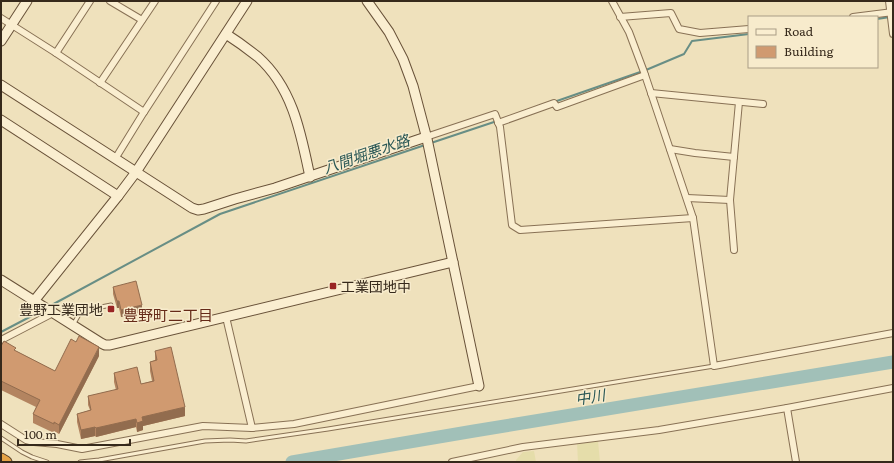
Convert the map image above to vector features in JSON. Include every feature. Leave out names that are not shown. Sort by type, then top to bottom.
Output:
[{"type":"highway","points":[[1,459],[6,462]]},
{"type":"street","points":[[1,41],[27,1]]},
{"type":"street","points":[[56,53],[90,1]]},
{"type":"street","points":[[110,1],[142,20]]},
{"type":"street","points":[[100,83],[154,1]]},
{"type":"street","points":[[115,159],[216,1]]},
{"type":"street","points":[[37,303],[136,172],[247,1]]},
{"type":"street","points":[[1,424],[26,440],[82,449],[203,426],[252,428],[294,424],[480,386],[427,138],[413,86],[403,59],[389,32],[367,1]]},
{"type":"street","points":[[612,1],[629,32],[644,71],[693,218],[714,366],[893,333]]},
{"type":"street","points":[[889,1],[893,34]]},
{"type":"street","points":[[860,16],[891,12]]},
{"type":"street","points":[[620,17],[671,13],[679,29],[700,33],[748,29]]},
{"type":"street","points":[[1,18],[144,112]]},
{"type":"street","points":[[226,34],[259,58],[270,70],[287,97],[295,114],[300,131],[310,176]]},
{"type":"street","points":[[498,123],[554,103],[557,107],[644,71]]},
{"type":"street","points":[[1,85],[192,208],[198,210],[310,176],[495,114],[500,127],[512,225],[520,230],[693,218]]},
{"type":"street","points":[[651,93],[763,104]]},
{"type":"street","points":[[734,250],[730,200],[739,102]]},
{"type":"street","points":[[1,120],[118,196]]},
{"type":"street","points":[[670,149],[695,154],[734,157]]},
{"type":"street","points":[[686,198],[730,200]]},
{"type":"street","points":[[1,280],[101,343],[110,345],[453,262]]},
{"type":"street","points":[[1,340],[51,312]]},
{"type":"street","points":[[226,317],[252,428]]},
{"type":"street","points":[[452,462],[523,447],[658,430],[893,388]]},
{"type":"street","points":[[787,408],[796,462]]},
{"type":"lane","points":[[72,325],[81,311],[111,305]]},
{"type":"lane","points":[[80,462],[205,441],[246,441],[328,429],[714,366]]},
{"type":"lane","points":[[1,438],[27,455],[47,462]]},
{"type":"shaded area","points":[[598,441],[600,462],[578,462],[577,443]]},
{"type":"shaded area","points":[[534,451],[536,462],[516,462],[523,452]]},
{"type":"building","points":[[136,281],[142,305],[121,310],[113,287]]},
{"type":"building","points":[[79,336],[99,347],[59,425],[54,422],[54,424],[33,414],[40,400],[1,381],[1,346],[4,341],[16,348],[14,350],[55,371],[71,339],[76,342]]},
{"type":"building","points":[[171,347],[185,407],[142,417],[143,421],[137,423],[136,419],[81,430],[77,414],[91,410],[88,396],[118,389],[114,373],[137,367],[141,384],[154,381],[150,362],[157,360],[155,351]]},
{"type":"waterway","name":"八間堀悪水路","points":[[878,19],[890,17]]},
{"type":"waterway","name":"八間堀悪水路","points":[[554,102],[646,70],[684,54],[692,41],[748,34]]},
{"type":"waterway","name":"八間堀悪水路","points":[[431,143],[497,121]]},
{"type":"waterway","name":"八間堀悪水路","points":[[48,307],[220,214],[425,145]]},
{"type":"waterway","name":"八間堀悪水路","points":[[1,332],[43,310]]},
{"type":"waterway","name":"中川","points":[[292,462],[893,362]]},
{"type":"place","name":"工業団地中","points":[[333,286]]},
{"type":"place","name":"豊野工業団地","points":[[111,309]]},
{"type":"district","name":"豊野町二丁目","points":[[168,314]]}]
